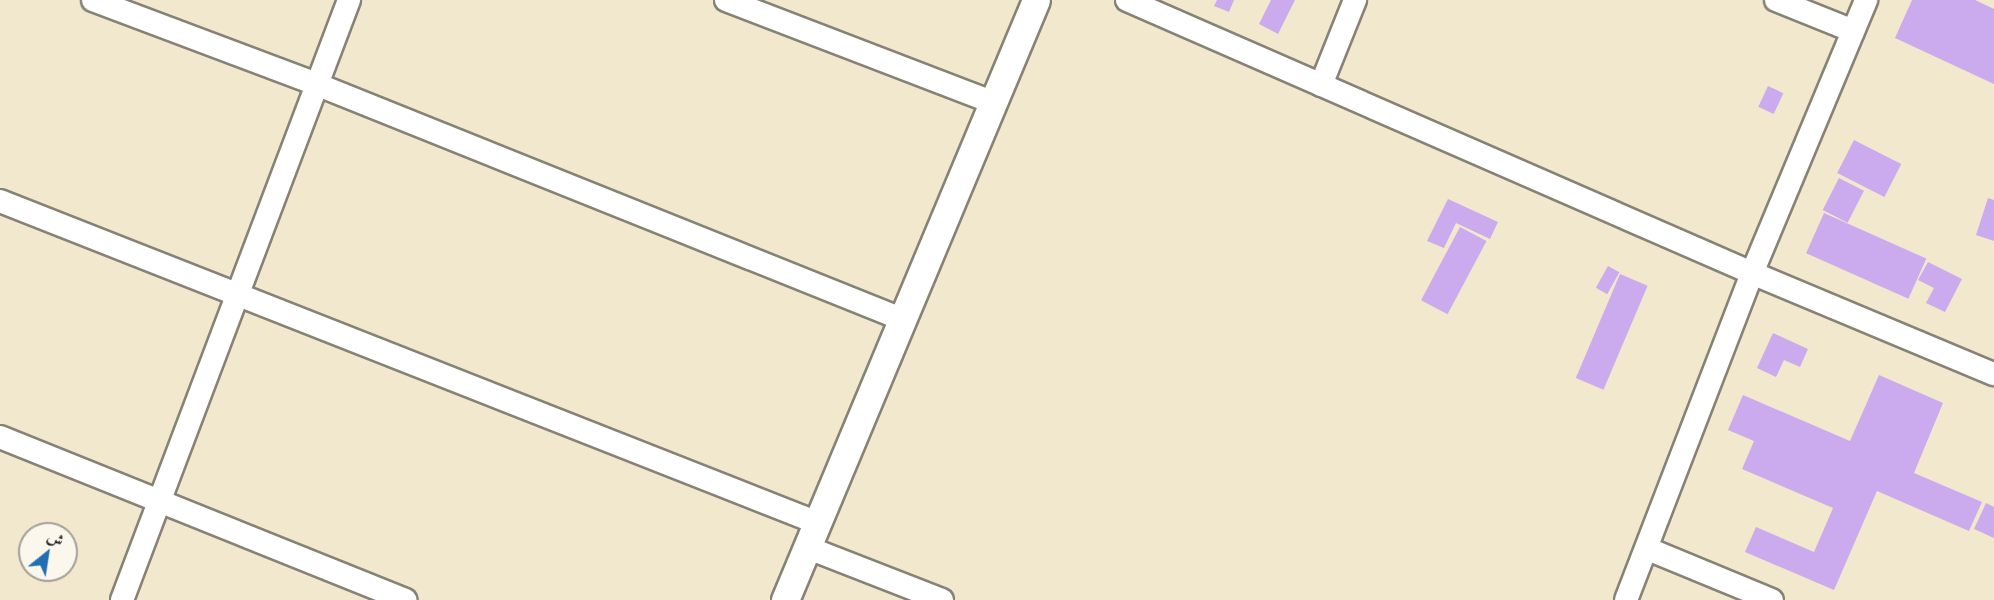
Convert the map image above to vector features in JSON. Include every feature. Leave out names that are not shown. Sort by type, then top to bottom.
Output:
[{"type":"street","points":[[93,0],[316,84],[904,320]]},
{"type":"street","points":[[123,600],[236,293],[349,0]]},
{"type":"street","points":[[726,0],[994,103]]},
{"type":"street","points":[[785,600],[1036,0]]},
{"type":"street","points":[[1127,0],[1752,273],[1994,374]]},
{"type":"street","points":[[1321,85],[1355,0]]},
{"type":"street","points":[[1776,0],[1853,31]]},
{"type":"street","points":[[1626,600],[1648,549],[1752,273],[1866,0]]},
{"type":"street","points":[[0,201],[818,523]]},
{"type":"street","points":[[0,437],[406,600]]},
{"type":"street","points":[[806,547],[942,600]]},
{"type":"street","points":[[1648,549],[1772,600]]},
{"type":"building","points":[[1217,0],[1234,0],[1229,12],[1214,6]]},
{"type":"building","points":[[1271,0],[1295,0],[1278,34],[1259,24]]},
{"type":"building","points":[[1912,0],[1975,0],[1994,9],[1994,84],[1895,38]]},
{"type":"building","points":[[1768,86],[1783,93],[1774,114],[1758,107]]},
{"type":"building","points":[[1854,140],[1901,164],[1884,197],[1837,173]]},
{"type":"building","points":[[1839,178],[1864,191],[1848,223],[1823,210]]},
{"type":"building","points":[[1988,198],[1994,200],[1994,241],[1976,235]]},
{"type":"building","points":[[1448,199],[1498,222],[1490,239],[1456,223],[1444,248],[1427,241]]},
{"type":"building","points":[[1824,213],[1926,259],[1908,299],[1806,253]]},
{"type":"building","points":[[1460,227],[1486,241],[1448,314],[1421,300]]},
{"type":"building","points":[[1928,262],[1962,279],[1945,312],[1926,303],[1934,288],[1918,280]]},
{"type":"building","points":[[1608,266],[1619,272],[1607,294],[1596,288]]},
{"type":"building","points":[[1620,274],[1648,286],[1603,390],[1576,378]]},
{"type":"building","points":[[1773,333],[1808,349],[1800,367],[1784,360],[1776,377],[1757,368]]},
{"type":"building","points":[[1879,375],[1943,403],[1914,473],[1982,502],[1969,531],[1877,491],[1834,590],[1745,552],[1756,527],[1814,552],[1833,508],[1742,469],[1754,441],[1728,430],[1743,395],[1850,441]]},
{"type":"building","points":[[1986,503],[1994,507],[1994,538],[1974,529]]}]
